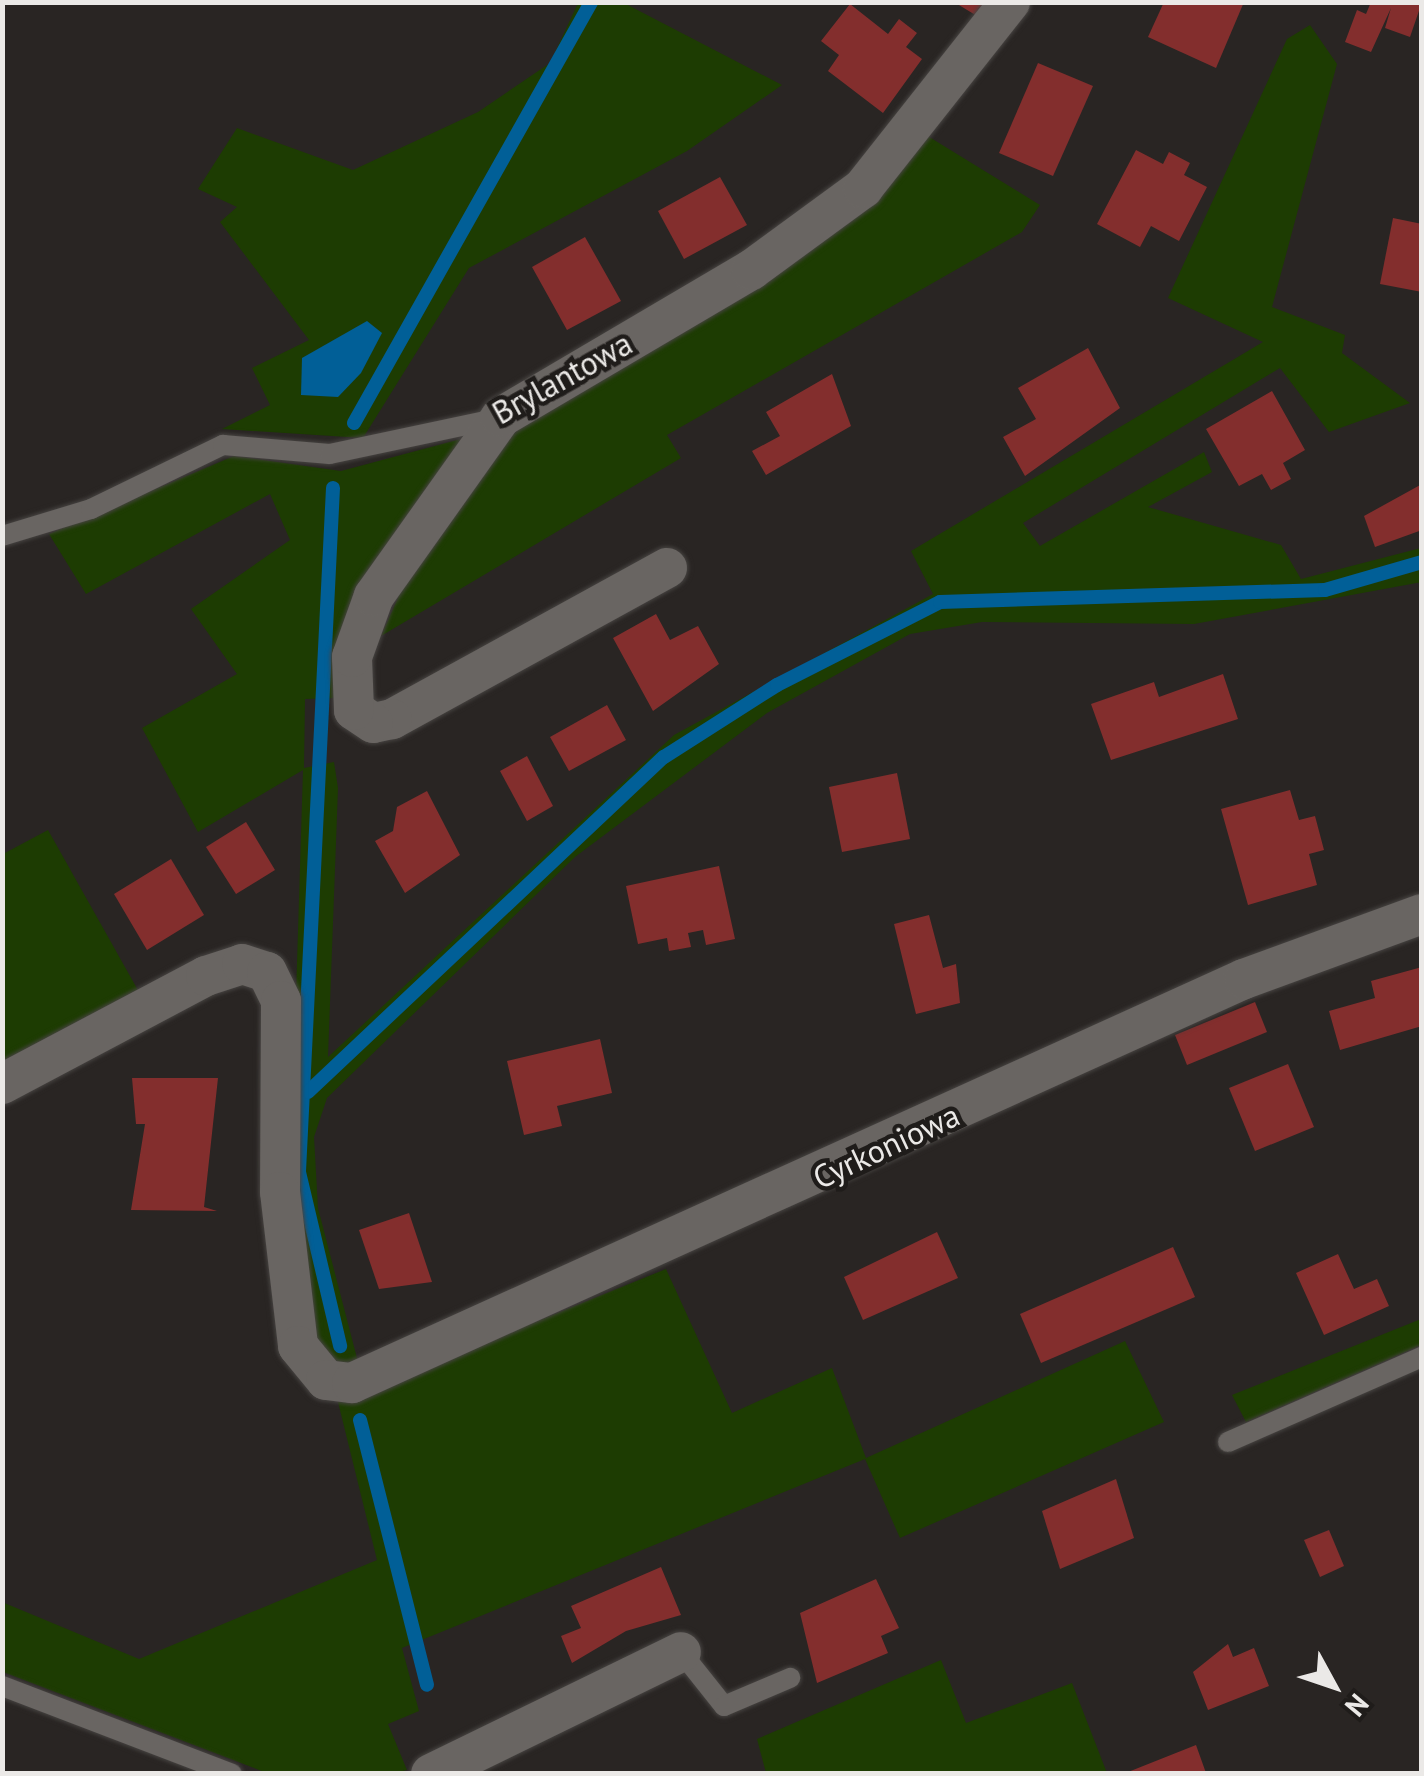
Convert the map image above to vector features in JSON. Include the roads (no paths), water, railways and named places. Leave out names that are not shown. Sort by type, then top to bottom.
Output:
[{"type":"street","name":"Brylantowa","points":[[501,417],[751,270],[863,188],[1010,2]]},
{"type":"street","points":[[501,417],[374,596],[352,657],[354,710],[373,722],[392,719],[666,568]]},
{"type":"street","name":"Cyrkoniowa","points":[[2,1084],[206,976],[242,964],[268,972],[281,1001],[280,1192],[298,1346],[326,1380],[352,1383],[1244,979],[1422,914]]},
{"type":"street","points":[[431,1774],[681,1652]]},
{"type":"lane","name":"Brylantowa","points":[[2,536],[91,510],[224,445],[330,454],[501,417]]},
{"type":"lane","points":[[1228,1442],[1422,1357]]},
{"type":"lane","points":[[681,1652],[724,1706],[790,1678]]},
{"type":"lane","points":[[2,1686],[232,1774]]},
{"type":"water","points":[[367,321],[382,333],[361,373],[338,397],[301,395],[302,358]]},
{"type":"waterway","points":[[354,423],[591,2]]},
{"type":"waterway","points":[[333,488],[299,1172],[340,1346]]},
{"type":"waterway","points":[[308,1092],[664,757],[777,685],[940,602],[1325,590],[1422,562]]},
{"type":"waterway","points":[[360,1420],[427,1685]]}]
